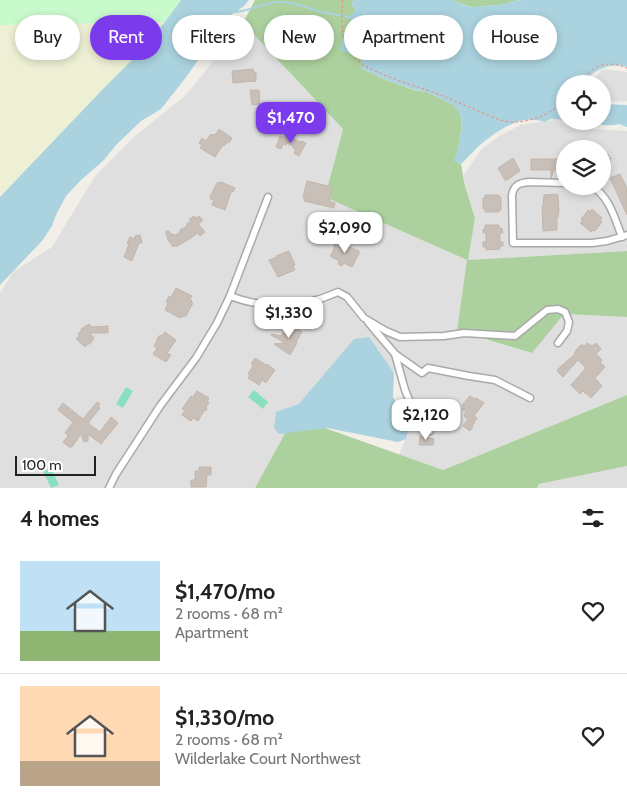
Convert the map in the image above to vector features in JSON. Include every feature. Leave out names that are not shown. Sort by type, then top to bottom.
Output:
[{"type":"street","points":[[556,182],[523,182],[515,186],[512,195],[513,243],[592,243],[624,236],[602,195]]},
{"type":"street","points":[[110,488],[116,474],[160,406],[200,352],[217,323],[230,296],[268,197]]},
{"type":"street","points":[[230,296],[239,300],[279,306],[297,305],[323,299],[338,292],[347,297],[395,354],[422,373],[428,368],[495,380],[530,398]]},
{"type":"street","points":[[364,318],[386,331],[400,336],[444,336],[464,333],[515,336],[547,310],[558,309],[565,312],[569,322],[567,331],[558,343]]},
{"type":"street","points":[[395,354],[410,402],[420,408],[429,420],[430,431]]},
{"type":"path","points":[[343,0],[342,30],[345,44],[357,60],[366,67],[510,122],[542,117],[556,108]]},
{"type":"path","points":[[586,75],[590,70],[599,66],[616,64],[627,68]]},
{"type":"shaded area","points":[[254,35],[264,45],[264,60],[278,60],[343,129],[326,197],[467,260],[475,218],[463,176],[481,150],[499,136],[521,125],[556,120],[556,130],[627,131],[627,251],[468,260],[457,332],[531,353],[564,314],[627,317],[627,395],[443,470],[399,455],[419,408],[395,372],[362,345],[294,417],[255,488],[0,488],[0,293],[13,272],[52,247],[95,176],[134,137],[187,94],[214,60],[254,60]]},
{"type":"shaded area","points":[[602,69],[627,72],[627,101],[611,101],[611,75],[597,75]]},
{"type":"shaded area","points":[[627,466],[627,488],[537,488],[539,484]]},
{"type":"green space","points":[[0,0],[181,0],[165,22],[162,22],[162,15],[90,15],[90,23],[80,24],[80,15],[15,15],[15,25],[0,25]]},
{"type":"green space","points":[[255,0],[353,0],[352,5],[356,10],[353,15],[344,15],[344,60],[361,60],[361,68],[386,80],[414,90],[427,92],[454,105],[460,113],[462,124],[455,161],[461,164],[464,182],[475,218],[468,260],[627,251],[627,317],[564,314],[532,353],[457,331],[467,260],[325,197],[343,129],[278,60],[334,60],[334,15],[264,15],[264,45],[254,35],[254,15],[247,15]]},
{"type":"green space","points":[[451,0],[523,0],[506,4],[471,7]]},
{"type":"green space","points":[[90,23],[90,60],[139,60],[4,193],[0,193],[0,25],[15,25],[15,60],[80,60],[80,24]]},
{"type":"green space","points":[[126,387],[133,391],[123,408],[116,404]]},
{"type":"green space","points":[[254,390],[268,402],[263,409],[248,397]]},
{"type":"green space","points":[[627,395],[627,466],[539,484],[537,488],[255,488],[294,417],[443,470]]},
{"type":"green space","points":[[51,468],[59,485],[51,488],[43,471]]},
{"type":"water","points":[[181,0],[249,0],[231,15],[172,15],[172,60],[198,60],[161,109],[141,121],[66,196],[52,226],[42,241],[0,285],[0,197],[132,60],[162,60],[162,25]]},
{"type":"water","points":[[353,0],[451,0],[470,7],[478,7],[523,0],[627,0],[627,67],[610,66],[592,75],[556,75],[556,119],[551,119],[545,122],[527,120],[511,124],[487,139],[461,164],[454,161],[459,145],[462,124],[460,113],[454,105],[427,92],[386,80],[361,68],[361,60],[463,60],[463,15],[351,15],[356,10],[352,5]]},
{"type":"water","points":[[344,33],[344,51],[340,50]]},
{"type":"water","points":[[611,104],[627,105],[627,127],[619,124],[611,125]]},
{"type":"water","points":[[369,337],[394,373],[393,397],[410,424],[406,439],[398,442],[327,428],[279,434],[274,428],[276,412],[299,404],[354,339]]},
{"type":"building","points":[[253,69],[254,73],[256,72],[256,81],[233,83],[232,71]]},
{"type":"building","points":[[250,90],[259,90],[260,104],[252,105]]},
{"type":"building","points":[[219,129],[232,138],[229,143],[227,142],[223,145],[215,157],[200,148],[202,145],[199,143],[202,138],[206,141],[210,135],[216,134]]},
{"type":"building","points":[[286,135],[306,143],[299,156],[294,153],[296,149],[287,143],[286,145],[283,144],[281,149],[276,147],[280,136],[284,138]]},
{"type":"building","points":[[513,158],[520,171],[505,180],[498,168]]},
{"type":"building","points":[[531,159],[556,159],[556,170],[554,170],[551,178],[551,170],[531,170]]},
{"type":"building","points":[[620,174],[627,188],[627,215],[611,180],[611,178]]},
{"type":"building","points":[[307,181],[332,187],[329,201],[335,203],[334,208],[304,201],[303,197]]},
{"type":"building","points":[[221,182],[235,188],[231,192],[225,210],[212,205],[214,200],[210,197],[217,183]]},
{"type":"building","points":[[556,194],[558,196],[557,230],[543,231],[542,207],[544,195]]},
{"type":"building","points":[[485,195],[499,195],[501,197],[501,210],[499,212],[485,212],[485,209],[483,209],[483,198],[485,198]]},
{"type":"building","points":[[592,209],[602,218],[600,221],[602,222],[595,231],[591,232],[580,223],[588,210],[590,212]]},
{"type":"building","points":[[194,216],[196,218],[199,216],[203,220],[198,224],[205,232],[200,236],[198,233],[173,247],[167,238],[166,231],[176,235],[187,226],[187,223],[190,223],[190,219]]},
{"type":"building","points":[[485,225],[499,225],[499,228],[502,228],[503,233],[500,233],[500,242],[503,242],[503,246],[500,246],[500,249],[486,250],[486,247],[483,247],[483,242],[486,242],[486,233],[483,233]]},
{"type":"building","points":[[140,235],[142,243],[139,243],[132,261],[124,257],[130,237],[135,239],[135,236]]},
{"type":"building","points":[[340,241],[342,244],[359,251],[352,267],[344,263],[342,266],[338,264],[339,261],[330,256],[334,245]]},
{"type":"building","points":[[289,251],[295,265],[293,266],[295,270],[278,277],[269,260]]},
{"type":"building","points":[[176,288],[192,296],[190,299],[193,303],[186,316],[180,318],[165,310],[169,296],[171,297]]},
{"type":"building","points":[[89,324],[92,327],[108,326],[108,333],[90,333],[94,338],[85,347],[76,339],[81,329]]},
{"type":"building","points":[[289,324],[302,332],[290,355],[274,344],[285,343],[271,335],[281,336]]},
{"type":"building","points":[[165,332],[176,340],[167,353],[171,355],[166,362],[153,354],[157,348],[154,346],[157,339]]},
{"type":"building","points":[[587,343],[592,346],[596,343],[601,349],[596,354],[602,360],[600,362],[605,367],[595,378],[602,386],[591,398],[583,391],[580,394],[571,385],[586,368],[578,360],[563,377],[557,371],[575,354],[581,345],[584,346]]},
{"type":"building","points":[[255,358],[275,370],[266,383],[262,380],[259,385],[248,378],[250,375],[248,374],[253,366],[251,364]]},
{"type":"building","points":[[197,391],[209,398],[207,402],[209,403],[206,407],[207,410],[204,411],[198,421],[193,418],[191,421],[182,415],[185,410],[182,409]]},
{"type":"building","points":[[470,396],[484,403],[474,416],[477,418],[470,431],[463,426],[468,419],[464,416],[466,412],[462,409],[464,406],[462,405]]},
{"type":"building","points":[[97,402],[100,404],[98,407],[100,408],[88,423],[100,432],[111,417],[118,423],[101,444],[88,434],[88,441],[84,442],[81,434],[72,447],[69,447],[63,442],[68,436],[65,433],[73,422],[58,410],[63,403],[83,419]]},
{"type":"building","points":[[420,436],[434,439],[433,445],[419,445]]},
{"type":"building","points":[[199,467],[211,467],[211,475],[207,475],[206,487],[191,487],[191,480],[195,480],[195,471],[199,471]]},
{"type":"waterway","points":[[232,12],[281,2],[344,16]]}]
